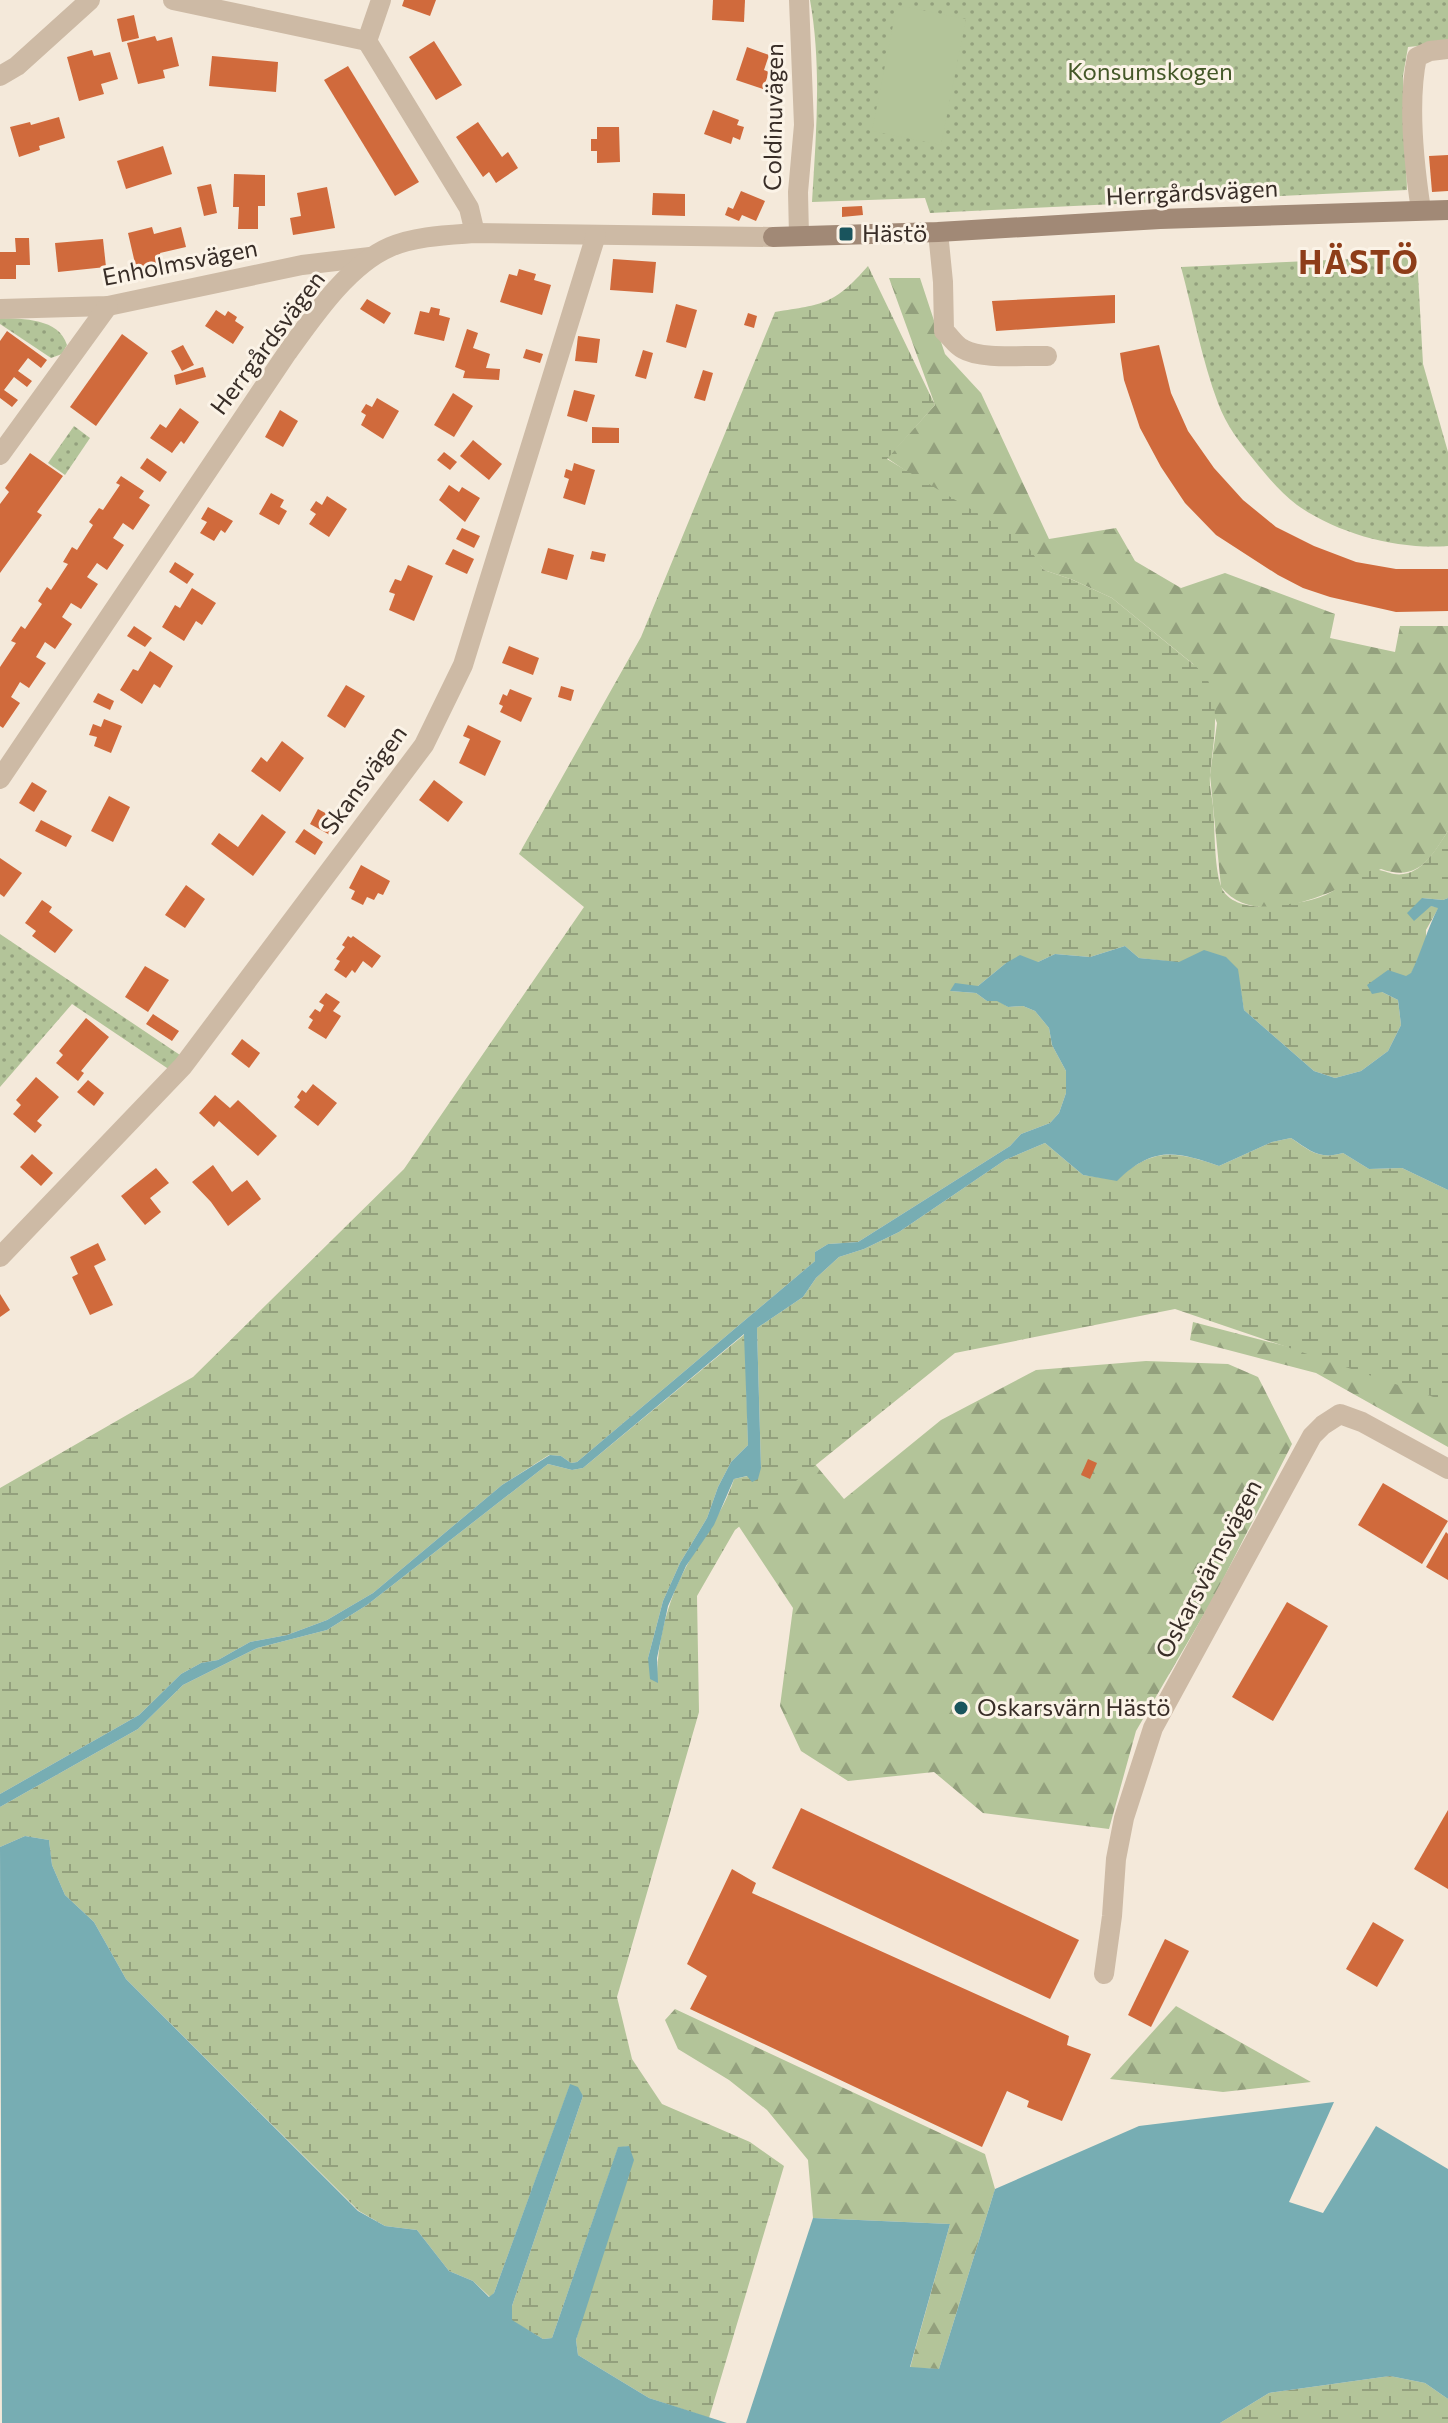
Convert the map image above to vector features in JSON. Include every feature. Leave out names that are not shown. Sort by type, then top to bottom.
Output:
[{"type":"street","points":[[0,76],[17,66],[90,0]]},
{"type":"street","points":[[173,0],[367,41],[469,208],[475,233]]},
{"type":"street","points":[[367,41],[381,0]]},
{"type":"street","name":"Coldinuvägen","points":[[799,0],[804,125],[798,192],[799,236]]},
{"type":"street","points":[[1421,210],[1416,173],[1413,76],[1417,57],[1430,51],[1448,49]]},
{"type":"street","name":"Herrgårdsvägen","points":[[0,779],[321,306],[370,257],[392,245],[444,235],[475,233],[773,237],[938,232],[1160,219],[1448,210]]},
{"type":"street","points":[[938,232],[944,331],[963,350],[995,357],[1011,354],[1047,356]]},
{"type":"street","name":"Skansvägen","points":[[0,1257],[183,1066],[424,745],[463,665],[596,235]]},
{"type":"street","name":"Enholmsvägen","points":[[0,309],[108,306],[302,265],[370,257]]},
{"type":"street","points":[[0,455],[108,306]]},
{"type":"street","name":"Oskarsvärnsvägen","points":[[1104,1974],[1116,1859],[1124,1818],[1153,1728],[1312,1436],[1340,1414],[1362,1422],[1448,1469]]},
{"type":"green space","name":"Konsumskogen","points":[[810,0],[1448,0],[1448,43],[1408,47],[1403,76],[1407,190],[930,213],[925,198],[812,202],[817,76]]},
{"type":"green space","points":[[897,5],[966,19],[941,145],[872,131]]},
{"type":"green space","points":[[1417,256],[1423,364],[1448,452],[1448,546],[1409,545],[1350,532],[1313,515],[1280,489],[1239,440],[1221,411],[1207,370],[1181,267]]},
{"type":"green space","points":[[868,266],[935,405],[887,459],[1024,541],[1044,570],[1112,598],[1205,674],[1215,712],[1210,780],[1216,858],[1221,886],[1230,898],[1251,906],[1289,904],[1326,895],[1370,871],[1394,874],[1412,872],[1426,861],[1448,831],[1448,898],[1422,898],[1431,906],[1439,907],[1426,930],[1426,941],[1411,974],[1382,992],[1398,1000],[1401,1025],[1388,1051],[1361,1071],[1335,1078],[1314,1071],[1244,1010],[1237,969],[1139,958],[1125,946],[1090,957],[1055,954],[1038,962],[1006,963],[978,986],[950,991],[976,993],[987,1001],[997,1000],[1008,1007],[1023,1006],[1035,1011],[1049,1028],[1052,1045],[1066,1071],[1066,1093],[1059,1113],[1050,1123],[1021,1134],[1010,1146],[858,1242],[828,1244],[815,1252],[815,1261],[577,1462],[571,1463],[561,1456],[549,1455],[502,1485],[373,1593],[327,1620],[287,1635],[250,1642],[218,1660],[201,1663],[181,1674],[139,1715],[0,1794],[0,1488],[193,1377],[404,1169],[584,907],[519,854],[641,637],[775,312],[827,301],[846,289]]},
{"type":"green space","points":[[889,278],[920,278],[945,354],[981,393],[1049,539],[1116,528],[1135,561],[1181,588],[1225,573],[1335,614],[1330,638],[1395,652],[1400,626],[1448,626],[1448,831],[1429,859],[1414,870],[1394,872],[1381,869],[1321,896],[1277,907],[1256,906],[1237,900],[1221,887],[1210,775],[1217,723],[1193,664],[1112,598],[1044,570],[1035,559],[887,458],[935,405]]},
{"type":"green space","points":[[0,318],[48,325],[63,336],[67,345],[62,354],[51,358],[0,324]]},
{"type":"green space","points":[[74,426],[90,438],[65,475],[48,463]]},
{"type":"green space","points":[[0,934],[183,1057],[170,1070],[72,1004],[0,1087]]},
{"type":"green space","points":[[1291,1138],[1315,1153],[1343,1153],[1369,1169],[1402,1168],[1448,1190],[1448,1402],[1175,1309],[955,1353],[735,1530],[697,1596],[699,1712],[617,1997],[632,2059],[662,2104],[750,2142],[784,2166],[709,2418],[649,2398],[578,2355],[576,2340],[629,2146],[618,2148],[552,2338],[543,2339],[512,2321],[512,2306],[583,2096],[570,2085],[490,2297],[473,2281],[449,2271],[417,2230],[385,2226],[359,2211],[126,1979],[94,1922],[65,1895],[52,1865],[49,1840],[25,1836],[0,1847],[0,1807],[138,1729],[183,1685],[257,1648],[327,1630],[367,1605],[548,1464],[572,1470],[583,1468],[745,1334],[748,1445],[731,1462],[707,1518],[680,1563],[663,1601],[648,1658],[657,1682],[664,1623],[679,1580],[718,1515],[734,1479],[748,1476],[761,1468],[757,1328],[803,1297],[816,1278],[839,1257],[899,1232],[1005,1160],[1045,1143],[1083,1175],[1117,1180],[1153,1157],[1177,1155],[1219,1166],[1272,1142]]},
{"type":"green space","points":[[1193,1322],[1373,1369],[1448,1355],[1448,1447],[1316,1373],[1190,1340]]},
{"type":"green space","points":[[1146,1361],[1228,1364],[1258,1377],[1292,1444],[1214,1597],[1136,1731],[1109,1829],[983,1813],[934,1772],[848,1781],[801,1751],[780,1706],[793,1608],[734,1519],[814,1463],[844,1499],[941,1420],[1036,1370]]},
{"type":"green space","points":[[1176,2006],[1311,2082],[1223,2092],[1110,2079]]},
{"type":"green space","points":[[675,2009],[985,2154],[995,2189],[939,2369],[910,2368],[950,2224],[813,2218],[808,2160],[767,2110],[729,2080],[678,2049],[665,2020]]},
{"type":"green space","points":[[1390,2376],[1425,2383],[1448,2399],[1448,2423],[1220,2423],[1269,2393]]},
{"type":"water","points":[[1422,898],[1448,898],[1448,1190],[1402,1168],[1369,1169],[1343,1153],[1316,1153],[1291,1138],[1272,1142],[1219,1166],[1177,1155],[1153,1157],[1117,1181],[1083,1175],[1045,1143],[1005,1160],[899,1232],[839,1257],[816,1278],[803,1297],[757,1328],[761,1468],[758,1479],[752,1482],[747,1476],[734,1479],[714,1525],[686,1566],[668,1606],[657,1658],[658,1683],[650,1679],[648,1658],[663,1601],[680,1563],[707,1518],[731,1462],[748,1445],[744,1334],[583,1468],[572,1470],[548,1464],[367,1605],[327,1630],[257,1648],[183,1685],[138,1729],[0,1807],[0,1794],[139,1715],[181,1674],[201,1663],[218,1660],[250,1642],[287,1635],[327,1620],[373,1593],[502,1485],[550,1455],[561,1456],[571,1463],[577,1462],[815,1261],[815,1252],[828,1244],[858,1242],[1010,1146],[1021,1134],[1050,1123],[1059,1113],[1066,1093],[1066,1071],[1052,1045],[1049,1028],[1035,1011],[1023,1006],[1008,1007],[997,1001],[987,1001],[976,993],[950,991],[955,983],[978,986],[1020,955],[1038,962],[1055,954],[1090,957],[1125,946],[1139,958],[1179,962],[1204,950],[1226,957],[1238,969],[1244,1010],[1314,1071],[1335,1078],[1361,1071],[1388,1051],[1401,1025],[1398,1000],[1382,992],[1372,994],[1367,985],[1388,970],[1406,976],[1411,973],[1438,908],[1431,906],[1414,921],[1407,913]]},
{"type":"water","points":[[25,1836],[49,1840],[52,1865],[65,1895],[94,1922],[126,1979],[358,2211],[385,2226],[417,2230],[449,2271],[473,2281],[489,2297],[494,2293],[570,2084],[578,2087],[583,2096],[512,2306],[512,2320],[543,2339],[552,2338],[618,2147],[629,2146],[634,2160],[576,2340],[578,2355],[649,2398],[727,2423],[2,2423],[0,1847]]},
{"type":"water","points":[[1334,2102],[1289,2202],[1323,2213],[1376,2126],[1448,2169],[1448,2399],[1425,2383],[1390,2376],[1269,2393],[1220,2423],[746,2423],[813,2218],[950,2224],[910,2367],[939,2369],[995,2189],[1139,2126]]},
{"type":"building","points":[[404,0],[436,0],[430,16],[402,6]]},
{"type":"building","points":[[713,0],[745,0],[744,22],[712,20]]},
{"type":"building","points":[[134,15],[139,38],[122,42],[117,19]]},
{"type":"building","points":[[155,36],[157,41],[172,37],[179,66],[163,70],[165,78],[138,84],[127,43]]},
{"type":"building","points":[[434,41],[462,85],[436,100],[409,57]]},
{"type":"building","points":[[747,47],[769,55],[764,70],[769,72],[763,89],[736,80]]},
{"type":"building","points":[[92,50],[94,56],[110,52],[118,79],[101,84],[104,94],[79,101],[67,57]]},
{"type":"building","points":[[212,56],[278,62],[276,92],[209,86]]},
{"type":"building","points":[[348,66],[419,182],[395,196],[324,80]]},
{"type":"building","points":[[713,110],[739,120],[737,125],[744,127],[740,140],[733,137],[731,144],[704,134]]},
{"type":"building","points":[[59,117],[65,138],[39,146],[40,150],[19,157],[10,127]]},
{"type":"building","points":[[478,122],[502,157],[508,152],[518,168],[496,183],[489,172],[483,177],[456,137]]},
{"type":"building","points":[[597,127],[619,127],[620,162],[597,163],[597,151],[591,151],[591,139],[597,139]]},
{"type":"building","points":[[163,146],[172,174],[126,189],[117,161]]},
{"type":"building","points":[[1448,155],[1448,191],[1432,192],[1429,156]]},
{"type":"building","points":[[234,174],[265,175],[265,206],[258,206],[258,229],[238,229],[239,207],[233,207]]},
{"type":"building","points":[[211,184],[217,213],[204,216],[197,187]]},
{"type":"building","points":[[327,187],[335,228],[293,235],[290,218],[301,216],[297,193]]},
{"type":"building","points":[[741,191],[765,201],[756,221],[742,215],[739,221],[725,215],[728,207],[733,209]]},
{"type":"building","points":[[653,193],[685,194],[685,216],[652,215]]},
{"type":"building","points":[[862,206],[863,215],[842,217],[842,207]]},
{"type":"building","points":[[152,227],[154,234],[181,227],[186,247],[160,253],[163,265],[137,272],[128,233]]},
{"type":"building","points":[[15,238],[29,238],[30,265],[16,265],[16,279],[0,279],[0,252],[16,252]]},
{"type":"building","points":[[103,239],[106,267],[58,272],[55,243]]},
{"type":"building","points":[[613,259],[656,262],[653,293],[610,290]]},
{"type":"building","points":[[519,269],[536,274],[534,280],[551,285],[542,315],[500,302],[509,274],[517,276]]},
{"type":"building","points":[[1115,295],[1115,323],[996,331],[992,301]]},
{"type":"building","points":[[367,299],[391,313],[384,324],[360,309]]},
{"type":"building","points":[[676,304],[697,310],[686,348],[666,342]]},
{"type":"building","points":[[431,307],[440,309],[439,315],[450,318],[444,341],[414,334],[420,311],[429,313]]},
{"type":"building","points":[[216,310],[225,316],[228,311],[244,327],[233,344],[205,326]]},
{"type":"building","points":[[748,313],[757,316],[754,328],[744,325]]},
{"type":"building","points":[[467,329],[478,333],[473,348],[490,354],[486,368],[500,369],[499,380],[463,378],[465,371],[455,367]]},
{"type":"building","points":[[7,331],[47,360],[41,368],[28,358],[18,371],[32,381],[27,387],[14,377],[4,390],[18,400],[12,407],[0,398],[0,341]]},
{"type":"building","points":[[122,334],[148,353],[96,426],[70,407]]},
{"type":"building","points":[[578,336],[600,339],[597,363],[575,361]]},
{"type":"building","points":[[183,345],[194,365],[182,371],[171,351]]},
{"type":"building","points":[[1159,345],[1171,393],[1188,431],[1214,468],[1243,500],[1276,527],[1356,562],[1396,569],[1448,569],[1448,611],[1396,612],[1330,597],[1278,575],[1216,535],[1185,503],[1161,467],[1140,428],[1124,380],[1120,353]]},
{"type":"building","points":[[526,349],[543,354],[540,363],[523,358]]},
{"type":"building","points":[[643,350],[653,353],[646,379],[635,376]]},
{"type":"building","points":[[203,367],[206,377],[176,385],[174,375]]},
{"type":"building","points":[[703,370],[713,373],[705,401],[694,398]]},
{"type":"building","points":[[574,390],[595,395],[587,422],[567,416]]},
{"type":"building","points":[[453,393],[473,406],[454,437],[434,425]]},
{"type":"building","points":[[377,398],[399,411],[383,439],[361,425],[366,415],[361,412],[366,404],[372,407]]},
{"type":"building","points":[[180,408],[199,422],[184,444],[181,441],[172,453],[150,438],[160,424],[166,428]]},
{"type":"building","points":[[280,410],[298,421],[283,447],[265,437]]},
{"type":"building","points":[[592,427],[619,428],[619,443],[592,443]]},
{"type":"building","points":[[473,440],[502,464],[489,480],[460,456]]},
{"type":"building","points":[[444,452],[457,462],[450,470],[437,460]]},
{"type":"building","points":[[30,453],[63,476],[37,512],[42,515],[0,573],[0,504],[9,492],[5,488]]},
{"type":"building","points":[[147,458],[167,472],[160,482],[140,468]]},
{"type":"building","points":[[574,463],[595,470],[585,505],[563,498],[569,479],[564,477],[566,469],[572,471]]},
{"type":"building","points":[[121,476],[144,491],[139,498],[150,505],[133,530],[123,523],[113,538],[124,545],[107,570],[97,563],[87,577],[98,584],[81,609],[71,603],[62,617],[72,624],[55,649],[45,642],[36,657],[46,663],[29,688],[20,682],[11,697],[20,703],[3,728],[0,726],[0,667],[16,643],[11,641],[21,626],[25,629],[42,604],[38,601],[47,587],[51,590],[68,564],[63,562],[72,547],[77,550],[93,525],[89,522],[99,508],[103,510],[120,485],[116,483]]},
{"type":"building","points":[[449,485],[459,492],[462,487],[480,498],[465,522],[439,500]]},
{"type":"building","points":[[271,493],[284,500],[280,507],[287,511],[279,525],[259,514]]},
{"type":"building","points":[[327,496],[347,509],[329,537],[309,524],[316,514],[310,510],[316,501],[322,505]]},
{"type":"building","points":[[208,507],[233,521],[225,533],[221,530],[214,541],[200,533],[207,522],[201,519]]},
{"type":"building","points":[[462,528],[480,536],[474,548],[456,539]]},
{"type":"building","points":[[548,548],[574,555],[567,580],[541,573]]},
{"type":"building","points":[[453,549],[474,559],[467,574],[445,564]]},
{"type":"building","points":[[592,551],[606,554],[604,562],[590,559]]},
{"type":"building","points":[[175,562],[194,574],[187,584],[169,572]]},
{"type":"building","points":[[408,565],[433,576],[414,621],[389,610],[395,594],[389,592],[395,579],[401,581]]},
{"type":"building","points":[[192,588],[216,603],[202,625],[196,621],[184,641],[162,627],[175,605],[180,608]]},
{"type":"building","points":[[134,626],[152,638],[145,647],[127,636]]},
{"type":"building","points":[[509,646],[539,658],[533,675],[502,663]]},
{"type":"building","points":[[150,651],[173,666],[160,688],[154,684],[142,704],[120,690],[133,669],[138,671]]},
{"type":"building","points":[[346,685],[365,696],[345,728],[327,716]]},
{"type":"building","points":[[561,686],[574,690],[571,701],[558,697]]},
{"type":"building","points":[[510,689],[532,698],[521,722],[500,712],[503,694],[507,696]]},
{"type":"building","points":[[98,693],[114,701],[110,710],[93,702]]},
{"type":"building","points":[[104,719],[122,726],[111,753],[94,746],[97,737],[89,735],[93,724],[101,727]]},
{"type":"building","points":[[468,725],[501,741],[485,776],[459,763],[470,739],[463,736]]},
{"type":"building","points":[[282,741],[304,758],[280,792],[251,771],[261,757],[267,762]]},
{"type":"building","points":[[434,780],[463,802],[448,822],[419,800]]},
{"type":"building","points":[[32,782],[47,791],[34,812],[19,803]]},
{"type":"building","points":[[109,796],[130,807],[113,842],[91,831]]},
{"type":"building","points":[[318,809],[338,820],[330,835],[310,824]]},
{"type":"building","points":[[262,814],[286,832],[253,876],[211,844],[219,833],[238,847]]},
{"type":"building","points":[[41,820],[72,836],[66,847],[35,831]]},
{"type":"building","points":[[304,829],[323,842],[315,855],[295,842]]},
{"type":"building","points":[[0,858],[22,873],[4,897],[0,894]]},
{"type":"building","points":[[361,865],[390,881],[383,895],[378,893],[374,900],[367,897],[363,905],[351,899],[355,891],[349,888]]},
{"type":"building","points":[[186,885],[205,899],[185,928],[165,915]]},
{"type":"building","points":[[42,900],[52,907],[49,912],[73,930],[55,953],[32,936],[36,931],[25,923]]},
{"type":"building","points":[[348,936],[353,936],[381,956],[372,968],[363,961],[355,973],[352,970],[346,978],[334,970]]},
{"type":"building","points":[[145,966],[169,980],[148,1012],[125,997]]},
{"type":"building","points":[[326,993],[340,1002],[333,1011],[341,1016],[326,1039],[308,1028],[313,1020],[309,1017],[315,1009],[320,1012],[324,1005],[319,1002]]},
{"type":"building","points":[[153,1014],[179,1031],[172,1041],[146,1024]]},
{"type":"building","points":[[86,1018],[109,1037],[81,1071],[84,1073],[78,1081],[56,1063],[63,1055],[59,1051]]},
{"type":"building","points":[[242,1039],[260,1053],[249,1068],[231,1054]]},
{"type":"building","points":[[36,1077],[59,1097],[37,1121],[42,1125],[35,1133],[13,1114],[21,1105],[16,1100]]},
{"type":"building","points":[[88,1080],[104,1093],[94,1106],[77,1092]]},
{"type":"building","points":[[313,1084],[337,1103],[318,1126],[294,1107],[300,1100],[297,1097],[302,1090],[306,1093]]},
{"type":"building","points":[[215,1095],[230,1108],[238,1100],[277,1136],[258,1156],[219,1121],[214,1127],[199,1113]]},
{"type":"building","points":[[32,1154],[53,1173],[41,1186],[20,1167]]},
{"type":"building","points":[[213,1165],[232,1192],[247,1180],[261,1199],[228,1226],[192,1182]]},
{"type":"building","points":[[156,1168],[169,1183],[150,1198],[161,1212],[145,1225],[121,1196]]},
{"type":"building","points":[[98,1243],[106,1260],[94,1266],[113,1305],[90,1315],[72,1277],[78,1274],[70,1257]]},
{"type":"building","points":[[0,1294],[10,1310],[0,1317]]},
{"type":"building","points":[[1088,1459],[1097,1463],[1090,1479],[1081,1475]]},
{"type":"building","points":[[1383,1483],[1448,1521],[1422,1564],[1358,1525]]},
{"type":"building","points":[[1446,1532],[1448,1534],[1448,1580],[1426,1567]]},
{"type":"building","points":[[1287,1602],[1328,1626],[1273,1721],[1232,1697]]},
{"type":"building","points":[[801,1808],[1079,1940],[1050,1999],[772,1868]]},
{"type":"building","points":[[1448,1810],[1448,1889],[1414,1869]]},
{"type":"building","points":[[732,1869],[756,1883],[752,1893],[1069,2036],[1067,2045],[1091,2054],[1062,2121],[1027,2107],[1029,2101],[1007,2091],[982,2147],[690,2009],[707,1976],[687,1964]]},
{"type":"building","points":[[1373,1922],[1404,1940],[1377,1987],[1346,1969]]},
{"type":"building","points":[[1165,1939],[1189,1951],[1151,2027],[1128,2015]]},
{"type":"place","name":"Hästö","points":[[846,234]]},
{"type":"place","name":"Oskarsvärn Hästö","points":[[961,1708]]},
{"type":"district","name":"HÄSTÖ","points":[[1359,263]]}]
